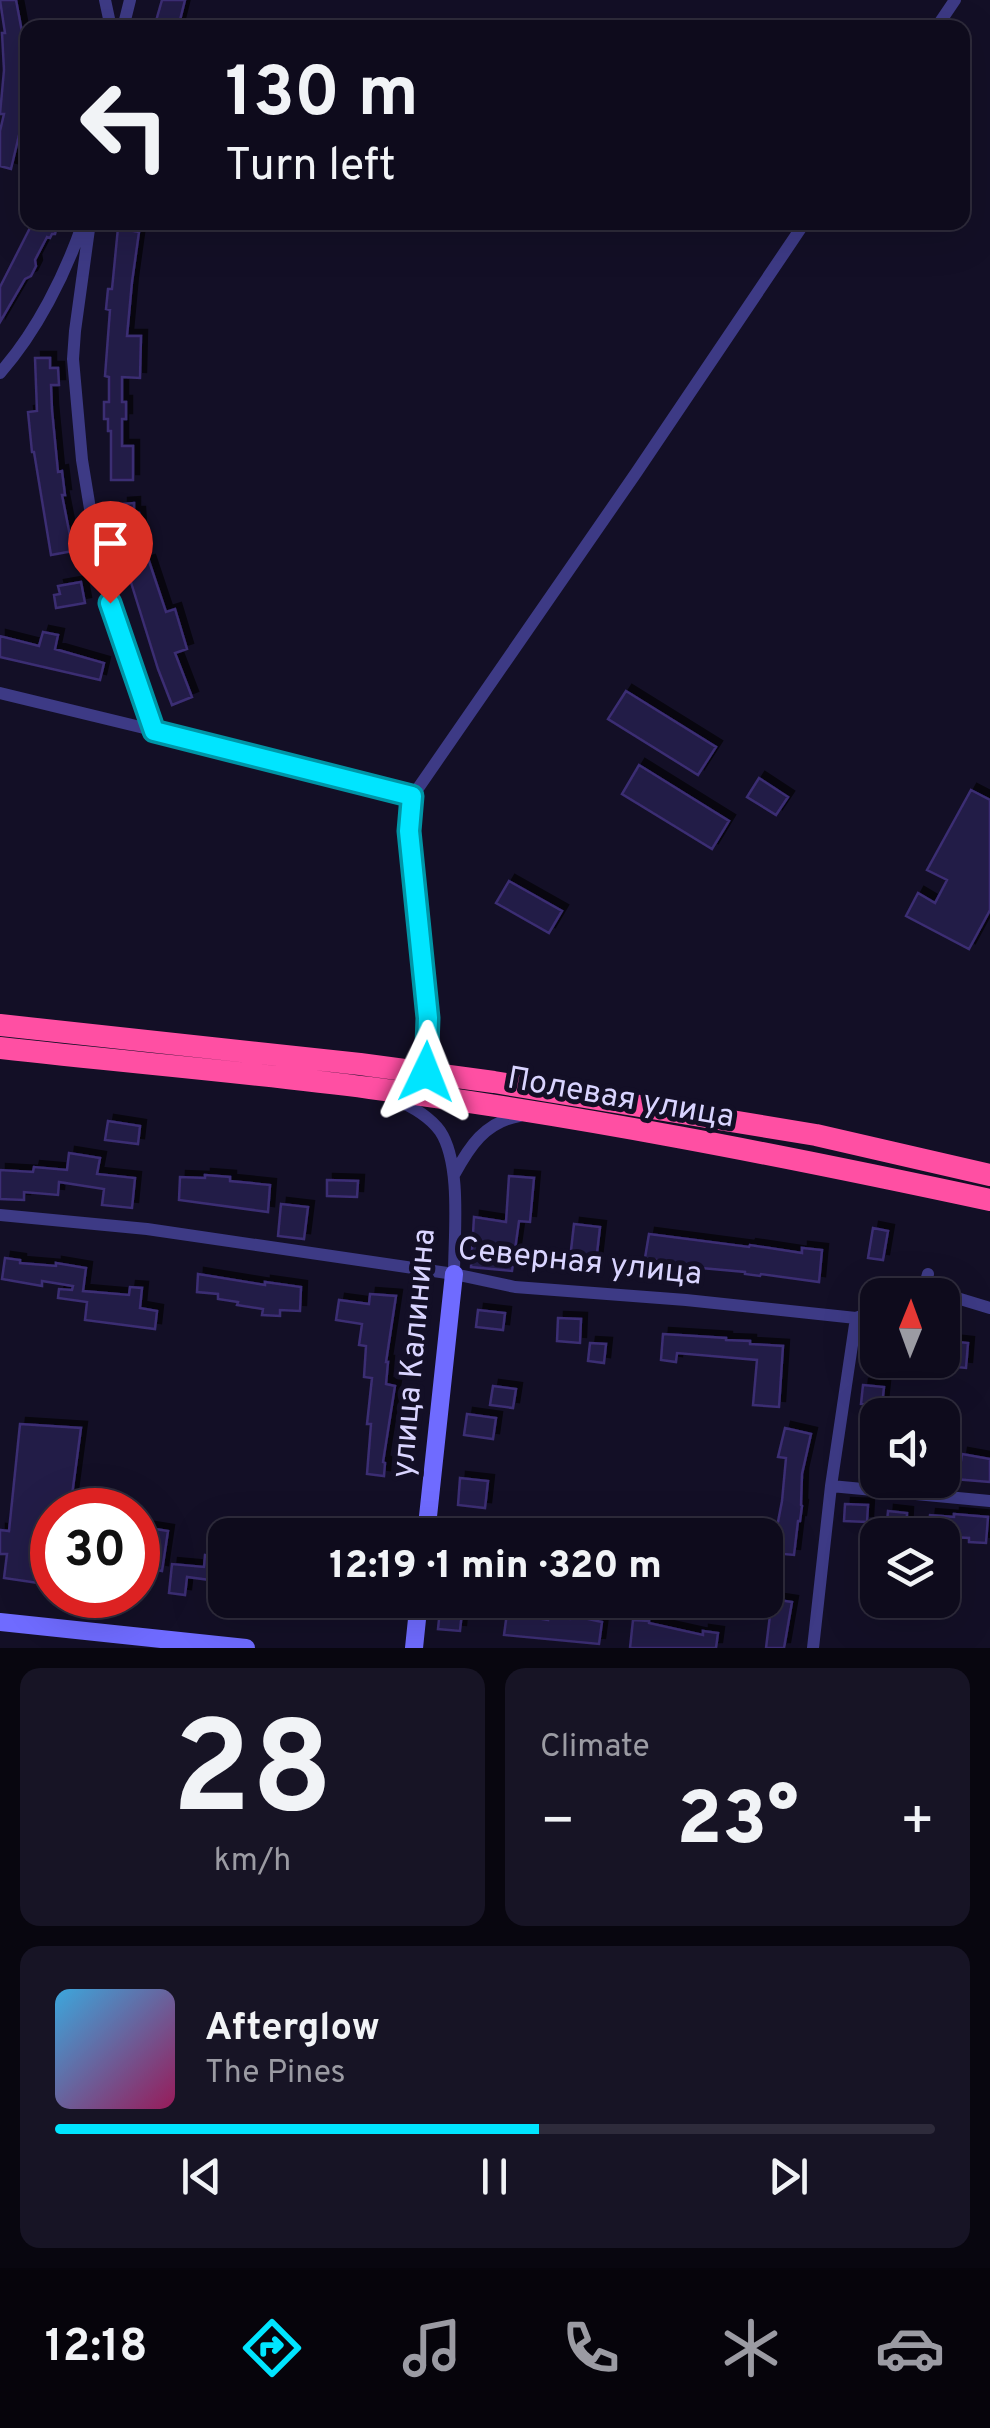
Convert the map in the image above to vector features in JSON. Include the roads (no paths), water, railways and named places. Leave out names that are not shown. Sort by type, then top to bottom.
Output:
[{"type":"highway","name":"Полевая улица","points":[[0,1025],[426,1072],[816,1135],[990,1175]]},
{"type":"highway","name":"Полевая улица","points":[[0,1048],[368,1088],[549,1115],[990,1200]]},
{"type":"street","points":[[0,373],[58,284],[83,230]]},
{"type":"street","points":[[86,230],[73,360],[82,460],[110,603],[154,731]]},
{"type":"street","points":[[426,1072],[428,1018],[409,831],[412,796],[800,230]]},
{"type":"street","points":[[0,693],[412,796]]},
{"type":"street","name":"улица Калинина","points":[[368,1088],[414,1108],[438,1127],[448,1145],[454,1175],[454,1274],[428,1518]]},
{"type":"street","points":[[454,1175],[477,1138],[493,1125],[514,1116],[549,1115]]},
{"type":"street","name":"Северная улица","points":[[0,1216],[147,1229],[454,1274],[515,1287],[856,1318]]},
{"type":"street","points":[[927,1278],[928,1274]]},
{"type":"street","points":[[960,1299],[990,1308]]},
{"type":"street","points":[[813,1648],[831,1486],[856,1318],[860,1316]]},
{"type":"street","points":[[831,1486],[990,1501]]},
{"type":"street","points":[[414,1648],[417,1618]]},
{"type":"street","points":[[0,1622],[246,1648]]}]
